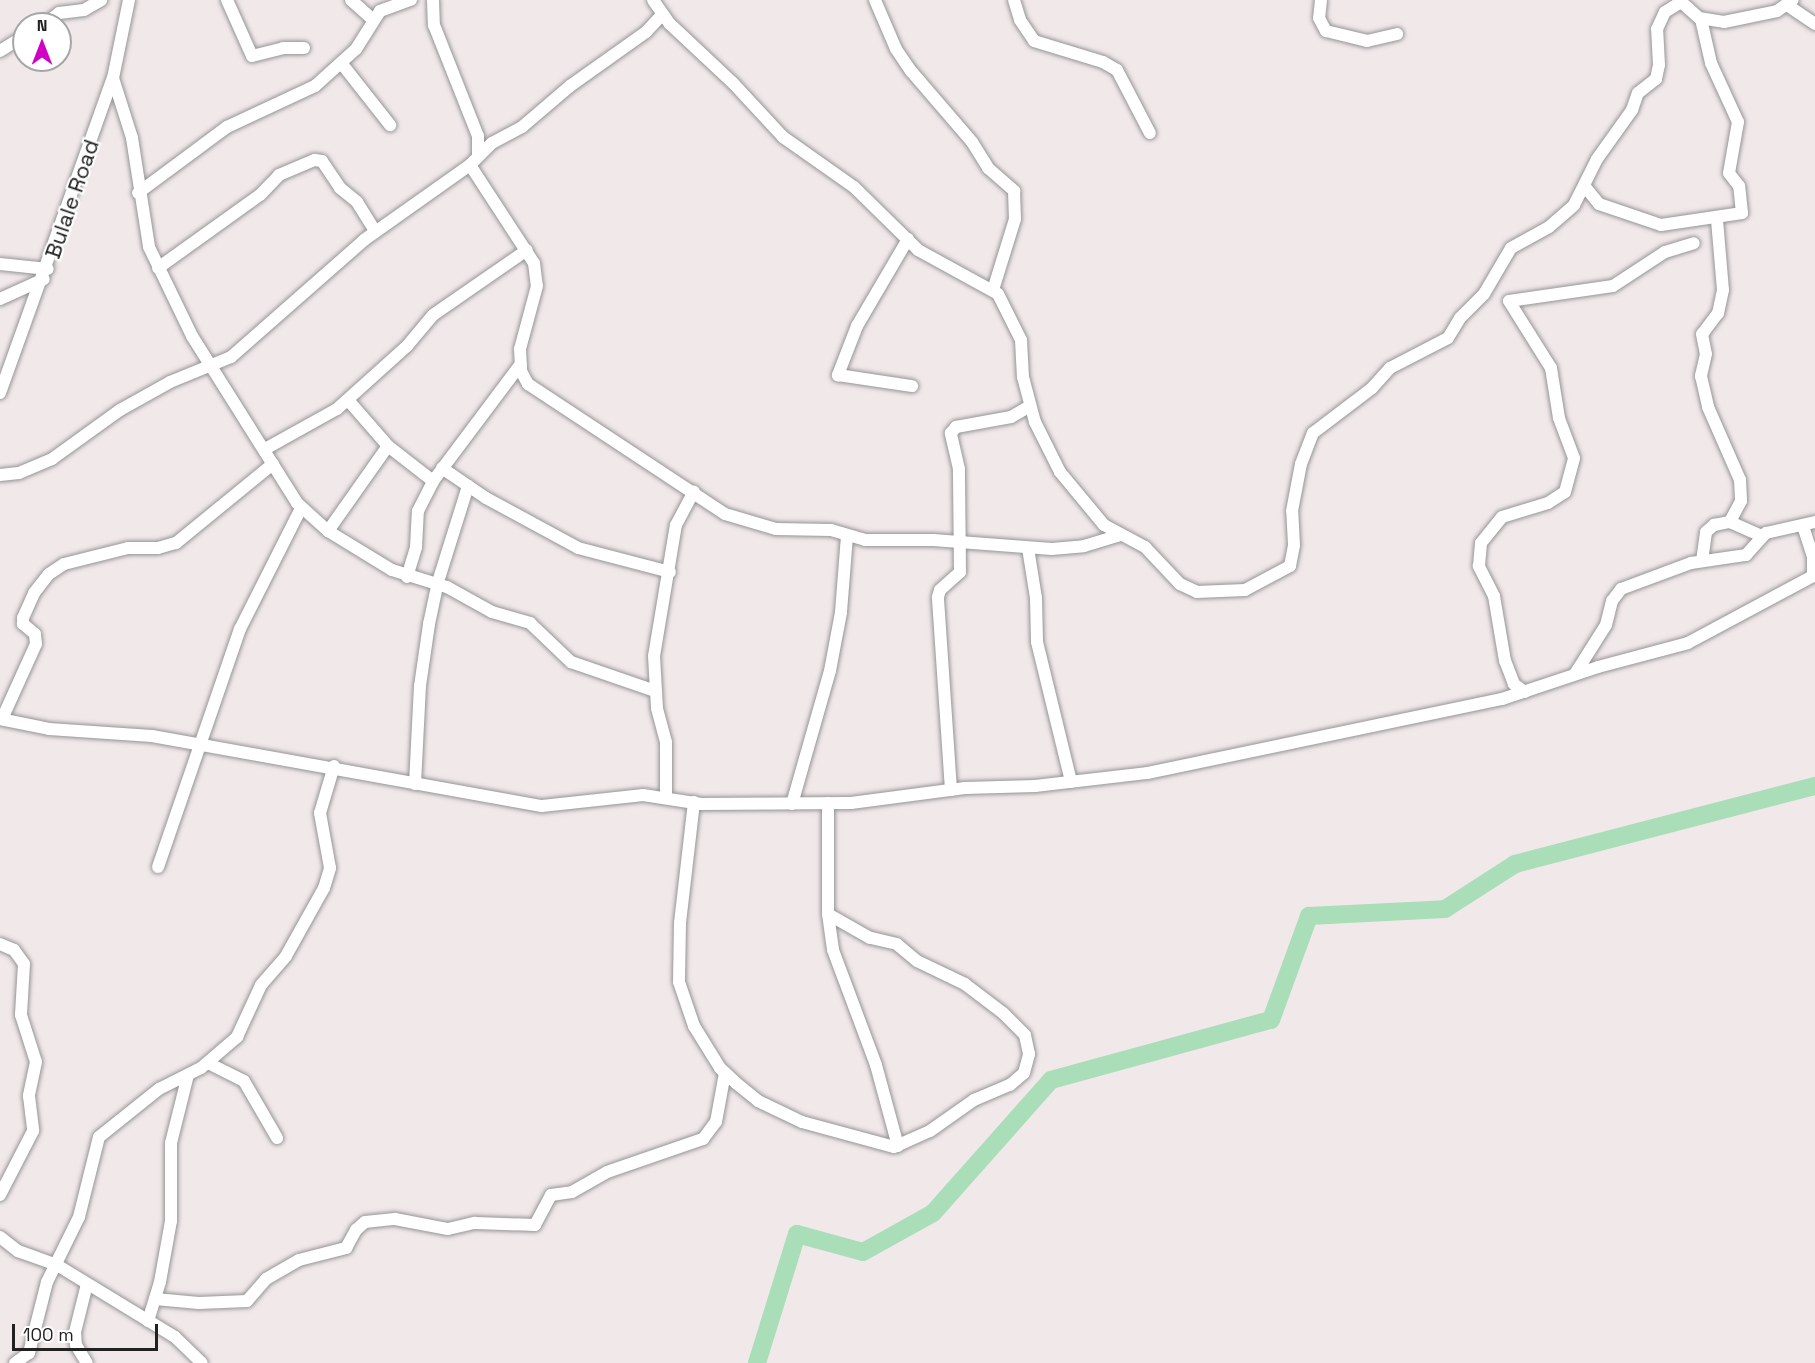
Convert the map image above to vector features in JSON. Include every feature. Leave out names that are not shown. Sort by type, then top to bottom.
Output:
[{"type":"street","points":[[67,12],[84,10],[101,0]]},
{"type":"street","name":"Bulale Road","points":[[0,393],[46,274],[114,78],[129,0]]},
{"type":"street","points":[[226,0],[252,56],[283,48],[304,48]]},
{"type":"street","points":[[351,0],[373,20]]},
{"type":"street","points":[[138,193],[227,127],[309,90],[342,64],[356,49],[373,20],[383,9],[411,0]]},
{"type":"street","points":[[433,0],[434,25],[478,136],[478,155]]},
{"type":"street","points":[[654,0],[662,15],[783,136],[854,187],[921,252],[993,290],[1021,340],[1023,377],[1030,406],[1060,472],[1084,504],[1120,535],[1145,547],[1191,591],[1245,590],[1290,566],[1294,545],[1292,511],[1299,469],[1313,433],[1372,388],[1390,368],[1448,338],[1460,318],[1484,294],[1511,248],[1566,214],[1586,188],[1597,159],[1632,110],[1638,93],[1656,79],[1659,65],[1657,29],[1665,12],[1680,1],[1701,19],[1724,22],[1749,19],[1790,3],[1815,24]]},
{"type":"street","points":[[875,0],[896,49],[910,71],[961,129],[988,168],[1014,191],[1015,219],[993,290]]},
{"type":"street","points":[[1014,0],[1020,20],[1034,41],[1103,62],[1117,70],[1150,133]]},
{"type":"street","points":[[1321,0],[1320,26],[1333,34],[1367,41],[1397,34]]},
{"type":"street","points":[[0,475],[19,473],[52,459],[120,410],[210,363],[231,357],[375,231],[470,165],[478,155],[522,127],[570,86],[646,32],[662,15]]},
{"type":"street","points":[[1586,188],[1599,204],[1661,225],[1717,220],[1742,212],[1739,186],[1729,173],[1738,125],[1711,63],[1701,19]]},
{"type":"street","points":[[342,64],[390,125]]},
{"type":"street","points":[[114,78],[132,138],[144,233],[158,268],[210,363],[301,508],[328,531],[407,577],[454,590],[492,612],[530,623],[571,662],[655,691]]},
{"type":"street","points":[[158,268],[260,195],[279,175],[315,160],[322,161],[340,188],[357,202],[375,231]]},
{"type":"street","points":[[470,165],[527,250],[537,286],[520,340],[523,377],[539,393],[731,517],[776,529],[831,530],[865,540],[1028,548],[1084,546],[1120,535]]},
{"type":"street","points":[[1717,220],[1724,290],[1718,313],[1702,334],[1706,354],[1701,376],[1707,407],[1740,480],[1742,501],[1730,522]]},
{"type":"street","points":[[908,239],[857,326],[838,375],[912,386]]},
{"type":"street","points":[[1525,692],[1514,684],[1505,661],[1494,596],[1479,566],[1481,543],[1502,517],[1548,503],[1565,492],[1574,458],[1558,414],[1551,368],[1509,301],[1613,286],[1665,252],[1694,243]]},
{"type":"street","points":[[265,449],[348,400],[407,346],[433,315],[527,250]]},
{"type":"street","points":[[0,264],[46,274]]},
{"type":"street","points":[[0,299],[46,274]]},
{"type":"street","points":[[407,577],[416,547],[418,511],[434,481],[442,468],[477,428],[521,364]]},
{"type":"street","points":[[348,400],[388,446],[434,481]]},
{"type":"street","points":[[951,790],[938,597],[940,590],[959,574],[959,469],[951,430],[1011,417],[1030,406]]},
{"type":"street","points":[[328,531],[388,446]]},
{"type":"street","points":[[273,464],[176,543],[158,548],[128,548],[64,564],[48,574],[34,593],[23,618],[23,624],[35,634],[36,644],[1,719],[49,729],[153,736],[334,766],[416,784],[542,806],[623,796],[666,797],[694,802],[828,803],[887,800],[951,790],[1071,782],[1201,764],[1234,753],[1380,727],[1525,692],[1575,674],[1688,643],[1814,575],[1811,525],[1773,530],[1761,536],[1746,555],[1702,561],[1621,589],[1612,601],[1606,625],[1575,674]]},
{"type":"street","points":[[442,468],[468,486],[578,548],[670,572]]},
{"type":"street","points":[[416,784],[420,686],[437,585],[468,486]]},
{"type":"street","points":[[666,797],[665,733],[655,691],[654,656],[670,572],[676,525],[693,491]]},
{"type":"street","points":[[158,867],[240,629],[301,508]]},
{"type":"street","points":[[1702,561],[1706,532],[1714,525],[1730,522],[1761,536]]},
{"type":"street","points":[[792,804],[830,671],[841,612],[847,536]]},
{"type":"street","points":[[1028,548],[1036,598],[1037,642],[1071,782]]},
{"type":"street","points":[[15,1363],[29,1353],[39,1304],[79,1217],[99,1137],[159,1089],[208,1063],[237,1037],[261,985],[286,956],[329,878],[320,813],[334,766]]},
{"type":"street","points":[[694,802],[680,923],[679,982],[694,1026],[725,1073],[758,1101],[802,1122],[898,1146],[930,1131],[974,1100],[1018,1080],[1028,1064],[1025,1035],[965,984],[922,965],[897,944],[870,938],[828,914]]},
{"type":"street","points":[[828,803],[828,914],[837,967],[876,1065],[898,1146]]},
{"type":"street","points":[[0,944],[14,950],[24,964],[21,1015],[36,1062],[29,1096],[33,1131],[0,1195]]},
{"type":"street","points":[[208,1063],[244,1081],[277,1138]]},
{"type":"street","points":[[155,1299],[199,1304],[246,1301],[266,1279],[299,1260],[344,1250],[365,1222],[395,1220],[448,1229],[475,1223],[535,1226],[551,1195],[572,1192],[607,1172],[703,1138],[716,1122],[725,1073]]},
{"type":"street","points":[[148,1321],[155,1299],[171,1221],[171,1143],[188,1075]]},
{"type":"street","points":[[0,1237],[18,1251],[57,1265],[187,1345],[202,1363]]},
{"type":"street","points":[[87,1284],[75,1332],[75,1343],[87,1363]]},
{"type":"waterway","points":[[757,1363],[797,1234],[863,1252],[933,1213],[1051,1080],[1271,1020],[1309,916],[1445,909],[1515,864],[1815,786]]}]
